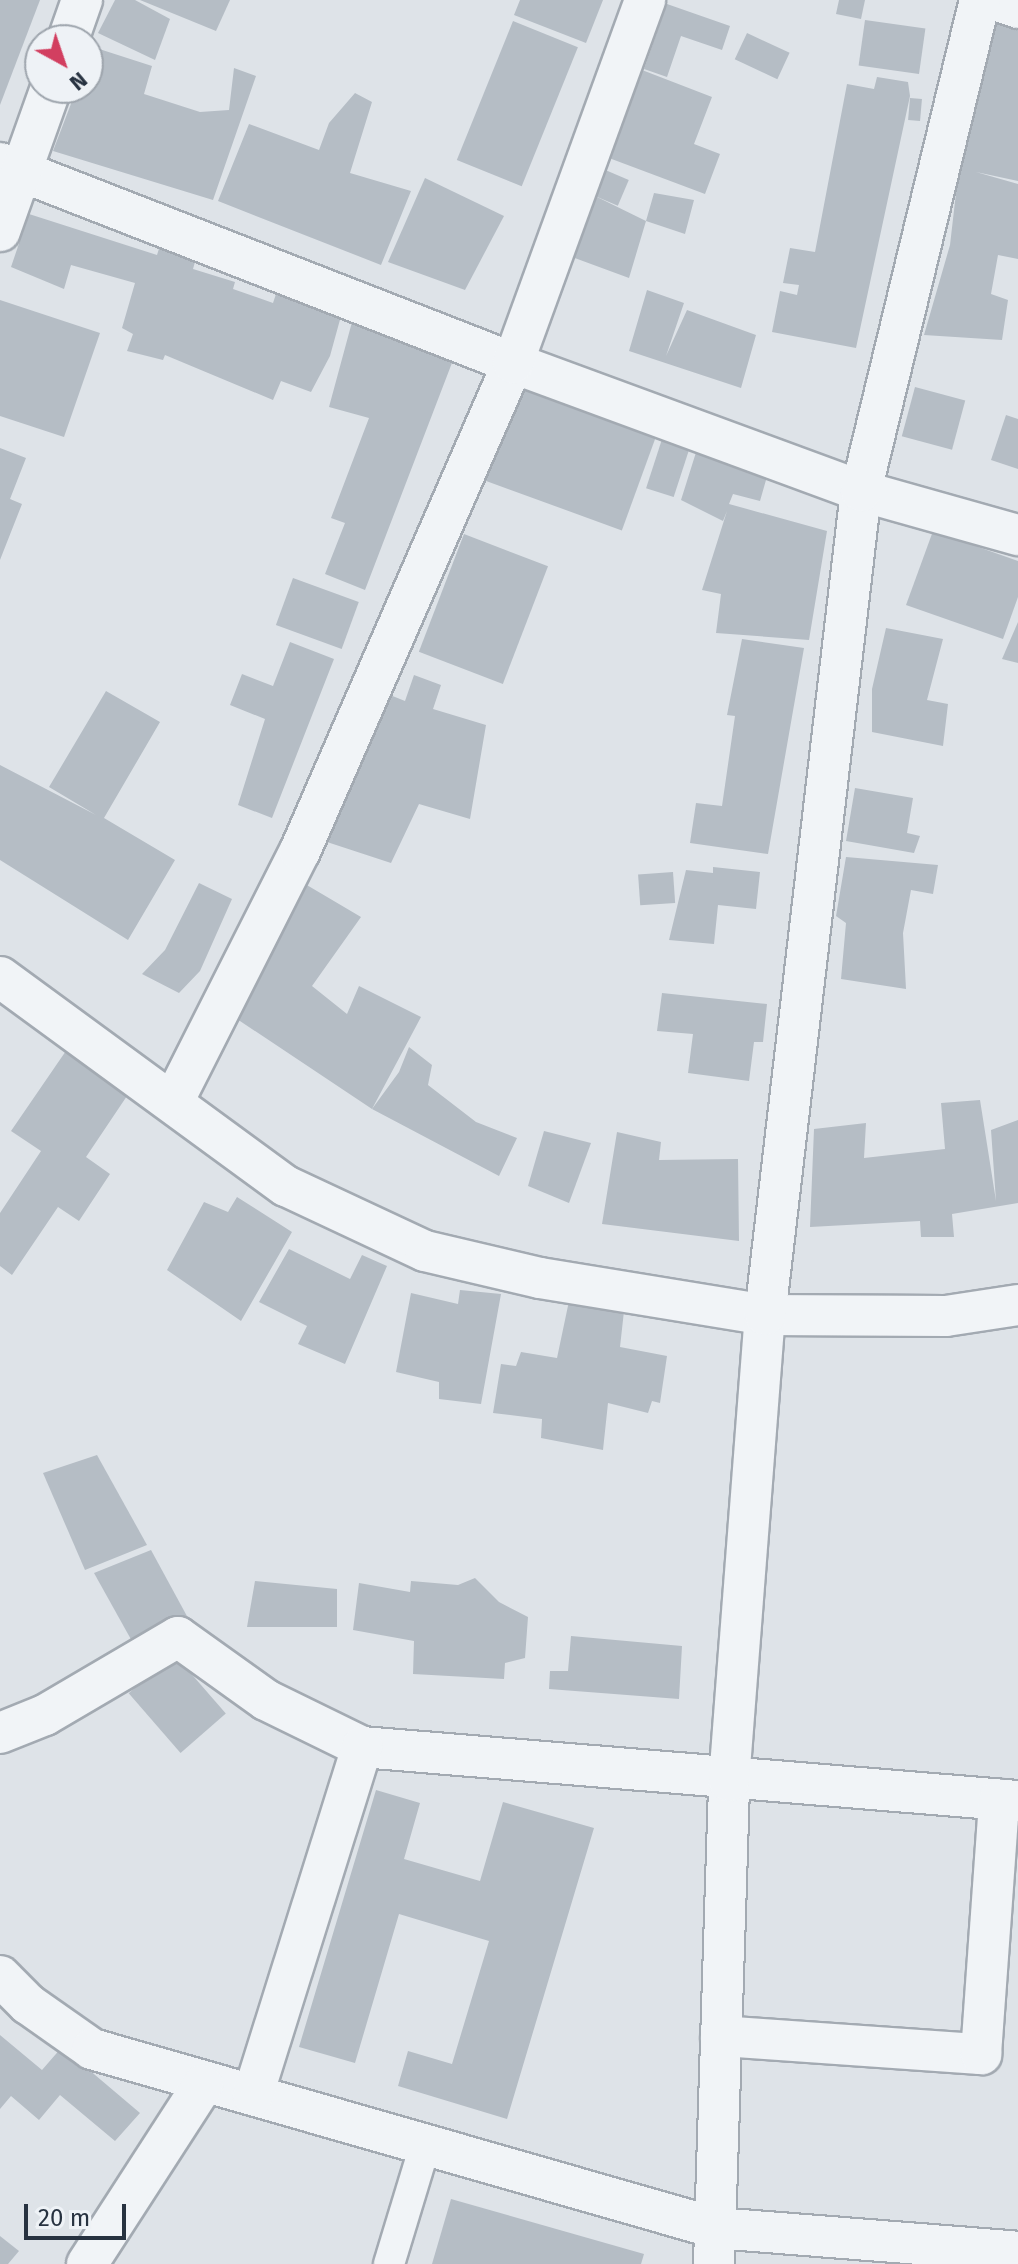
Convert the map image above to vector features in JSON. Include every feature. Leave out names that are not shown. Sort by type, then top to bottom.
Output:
[{"type":"street","points":[[74,24],[82,0]]},
{"type":"street","points":[[174,1100],[300,851],[513,363],[645,0]]},
{"type":"street","points":[[715,2246],[729,1781],[765,1315],[861,491],[980,0]]},
{"type":"street","points":[[995,0],[1018,8]]},
{"type":"street","points":[[0,231],[11,166],[43,104]]},
{"type":"street","points":[[11,166],[513,363],[861,491],[1018,535]]},
{"type":"street","points":[[0,977],[174,1100],[286,1186],[425,1251],[540,1278],[765,1315],[946,1316],[1018,1305]]},
{"type":"street","points":[[0,1733],[45,1715],[178,1637],[266,1700],[362,1747],[729,1781],[1008,1801],[981,2054],[721,2036]]},
{"type":"street","points":[[253,2095],[362,1747]]},
{"type":"street","points":[[0,1977],[28,2004],[92,2049],[203,2085],[253,2095],[426,2142],[715,2246],[1018,2252]]},
{"type":"street","points":[[87,2264],[203,2085]]},
{"type":"street","points":[[389,2264],[426,2142]]},
{"type":"building","points":[[0,0],[40,0],[31,24],[24,24],[24,42],[0,105]]},
{"type":"building","points":[[115,0],[135,0],[170,19],[155,60],[104,36],[103,24]]},
{"type":"building","points":[[140,0],[230,0],[216,31]]},
{"type":"building","points":[[520,0],[603,0],[586,43],[514,15]]},
{"type":"building","points":[[839,0],[865,0],[861,19],[836,14]]},
{"type":"building","points":[[667,4],[730,26],[722,50],[681,36],[667,77],[644,69]]},
{"type":"building","points":[[996,17],[1018,22],[1018,181],[976,172],[1018,184],[1018,259],[998,255],[991,294],[1008,300],[1002,340],[924,335],[950,245],[959,167]]},
{"type":"building","points":[[865,20],[925,28],[919,74],[859,66]]},
{"type":"building","points":[[513,21],[578,47],[522,186],[457,160]]},
{"type":"building","points":[[747,33],[790,53],[777,79],[735,59]]},
{"type":"building","points":[[104,51],[152,66],[144,94],[200,112],[229,110],[234,68],[256,76],[213,200],[53,151],[71,104],[104,104]]},
{"type":"building","points":[[642,70],[712,97],[694,144],[720,154],[705,194],[609,158]]},
{"type":"building","points":[[877,77],[908,82],[910,96],[856,348],[772,332],[780,291],[797,295],[799,285],[783,283],[790,248],[815,252],[847,84],[874,89]]},
{"type":"building","points":[[355,93],[372,102],[350,173],[411,191],[381,265],[218,201],[249,124],[319,150],[329,123]]},
{"type":"building","points":[[910,98],[922,99],[920,121],[908,120]]},
{"type":"building","points":[[603,169],[629,180],[618,206],[592,195]]},
{"type":"building","points":[[425,178],[504,216],[465,290],[388,262]]},
{"type":"building","points":[[654,193],[694,200],[685,234],[646,221]]},
{"type":"building","points":[[593,195],[646,221],[629,278],[572,257]]},
{"type":"building","points":[[29,214],[157,255],[162,239],[198,251],[193,269],[235,282],[233,289],[273,303],[277,291],[341,316],[330,356],[311,392],[281,381],[273,400],[165,355],[163,360],[127,351],[133,334],[122,328],[135,283],[71,265],[64,289],[11,267]]},
{"type":"building","points":[[647,290],[684,303],[666,356],[687,310],[756,335],[741,388],[629,351]]},
{"type":"building","points":[[0,300],[100,333],[64,437],[0,416]]},
{"type":"building","points":[[352,322],[455,355],[365,590],[325,574],[345,523],[331,518],[369,418],[329,407]]},
{"type":"building","points":[[518,383],[657,434],[622,530],[483,480]]},
{"type":"building","points":[[915,387],[965,400],[952,450],[902,436]]},
{"type":"building","points":[[1006,415],[1018,419],[1018,469],[991,460]]},
{"type":"building","points":[[664,433],[692,442],[674,497],[646,488]]},
{"type":"building","points":[[698,446],[770,466],[760,501],[733,494],[729,504],[827,531],[809,640],[716,633],[721,594],[702,590],[727,511],[723,521],[681,500]]},
{"type":"building","points":[[0,448],[26,458],[10,499],[22,504],[0,560]]},
{"type":"building","points":[[933,531],[1018,561],[1018,597],[1003,639],[906,605]]},
{"type":"building","points":[[464,534],[548,566],[503,684],[419,652]]},
{"type":"building","points":[[293,578],[359,602],[342,649],[276,625]]},
{"type":"building","points":[[1018,622],[1018,663],[1002,659]]},
{"type":"building","points":[[886,628],[943,639],[927,700],[948,704],[943,746],[872,732],[872,689]]},
{"type":"building","points":[[742,639],[804,648],[768,854],[690,843],[696,803],[722,806],[735,716],[727,715]]},
{"type":"building","points":[[290,642],[334,659],[272,818],[238,805],[265,719],[230,705],[242,674],[273,686]]},
{"type":"building","points":[[414,675],[441,685],[433,709],[486,725],[470,819],[419,804],[391,863],[327,842],[390,695],[405,701]]},
{"type":"building","points":[[106,691],[160,722],[104,818],[175,860],[128,940],[0,860],[0,765],[96,815],[49,787]]},
{"type":"building","points":[[855,788],[913,798],[907,833],[920,836],[914,853],[846,841]]},
{"type":"building","points":[[846,857],[938,865],[933,894],[911,890],[903,933],[906,989],[841,979],[846,923],[836,916]]},
{"type":"building","points":[[713,867],[760,872],[756,909],[718,905],[714,944],[669,940],[686,870],[713,873]]},
{"type":"building","points":[[673,872],[675,903],[640,905],[638,874]]},
{"type":"building","points":[[300,881],[361,917],[312,986],[347,1014],[359,986],[421,1017],[372,1109],[228,1013]]},
{"type":"building","points":[[199,883],[232,899],[200,971],[179,993],[142,974],[165,950]]},
{"type":"building","points":[[662,993],[767,1004],[763,1042],[754,1042],[749,1081],[688,1073],[693,1034],[657,1031]]},
{"type":"building","points":[[70,1045],[133,1087],[86,1157],[110,1174],[79,1221],[58,1207],[12,1275],[0,1266],[0,1213],[41,1151],[11,1131]]},
{"type":"building","points":[[409,1047],[432,1065],[428,1085],[476,1122],[517,1138],[499,1176],[372,1109],[399,1072]]},
{"type":"building","points":[[980,1100],[996,1201],[991,1130],[1018,1120],[1018,1203],[952,1214],[954,1237],[921,1237],[920,1221],[810,1227],[814,1129],[866,1123],[864,1158],[945,1149],[941,1103]]},
{"type":"building","points":[[544,1131],[591,1143],[569,1203],[528,1186]]},
{"type":"building","points":[[617,1132],[661,1142],[659,1160],[738,1159],[739,1241],[602,1224]]},
{"type":"building","points":[[237,1197],[292,1232],[241,1321],[167,1270],[204,1202],[228,1212]]},
{"type":"building","points":[[289,1249],[350,1279],[362,1255],[387,1266],[345,1364],[298,1344],[307,1326],[259,1302]]},
{"type":"building","points":[[460,1290],[501,1294],[481,1404],[439,1399],[439,1382],[396,1372],[411,1293],[458,1304]]},
{"type":"building","points":[[569,1301],[624,1311],[620,1347],[667,1356],[660,1403],[652,1401],[648,1413],[608,1403],[603,1450],[541,1438],[542,1419],[493,1413],[501,1364],[516,1366],[521,1352],[557,1358]]},
{"type":"building","points":[[97,1455],[147,1545],[85,1570],[43,1473]]},
{"type":"building","points":[[151,1550],[188,1618],[133,1643],[94,1573]]},
{"type":"building","points":[[475,1578],[499,1602],[528,1617],[525,1658],[505,1663],[504,1679],[413,1674],[414,1641],[353,1630],[359,1583],[410,1592],[411,1581],[458,1585]]},
{"type":"building","points":[[255,1581],[337,1589],[337,1627],[247,1627]]},
{"type":"building","points":[[571,1636],[682,1646],[679,1699],[549,1689],[550,1671],[568,1671]]},
{"type":"building","points":[[174,1654],[226,1714],[181,1753],[129,1693]]},
{"type":"building","points":[[376,1790],[420,1803],[404,1859],[480,1881],[503,1802],[594,1828],[507,2119],[398,2086],[408,2051],[452,2064],[489,1941],[399,1914],[355,2063],[299,2047]]},
{"type":"building","points":[[0,2035],[42,2070],[62,2047],[140,2113],[115,2141],[60,2095],[39,2120],[11,2096],[0,2109]]},
{"type":"building","points":[[451,2199],[644,2254],[641,2264],[432,2264]]},
{"type":"building","points":[[0,2236],[19,2251],[8,2264],[0,2264]]}]
